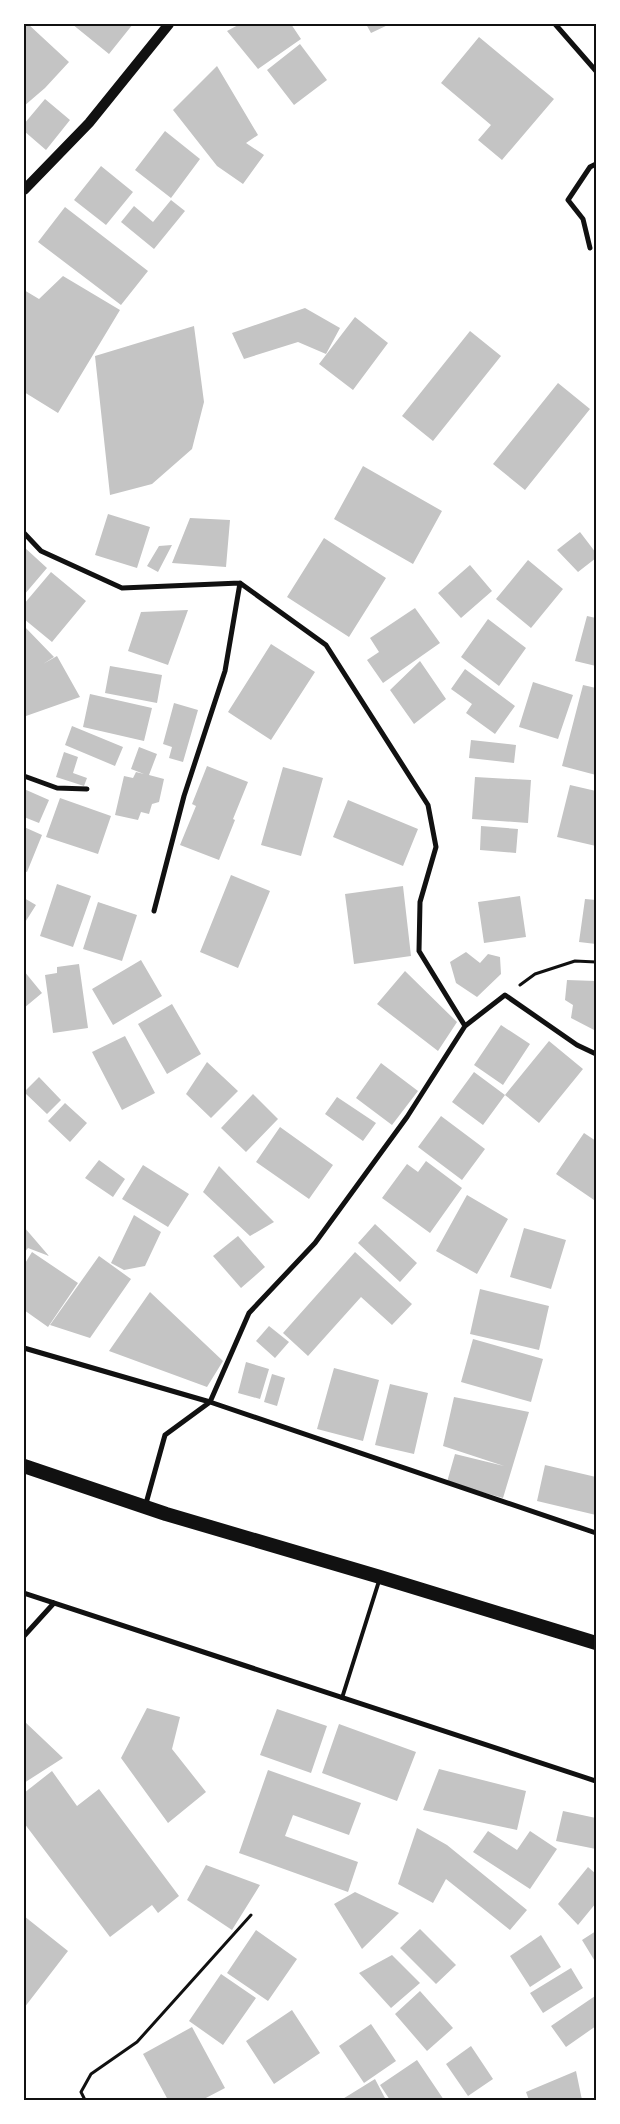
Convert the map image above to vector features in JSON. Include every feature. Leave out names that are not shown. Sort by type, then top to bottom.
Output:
[{"type":"highway","points":[[24,1466],[145,1507],[596,1643]]},
{"type":"main road","points":[[24,190],[89,123],[169,24]]},
{"type":"street","points":[[555,24],[596,71]]},
{"type":"street","points":[[590,248],[583,219],[568,200],[590,168],[596,164]]},
{"type":"street","points":[[24,533],[41,551],[122,588],[240,583],[326,645],[428,805],[436,847],[420,902],[419,951],[465,1026]]},
{"type":"street","points":[[154,911],[184,796],[226,672],[240,583]]},
{"type":"street","points":[[24,776],[57,788],[86,789]]},
{"type":"street","points":[[145,1507],[165,1435],[210,1402],[249,1313],[315,1243],[407,1117],[465,1026],[505,995],[577,1045],[596,1054]]},
{"type":"street","points":[[24,1348],[210,1402],[596,1533]]},
{"type":"street","points":[[24,1593],[596,1781]]},
{"type":"street","points":[[24,1636],[54,1603]]},
{"type":"lane","points":[[342,1698],[380,1577]]},
{"type":"path","points":[[505,995],[535,974],[575,961],[596,962]]},
{"type":"path","points":[[85,2100],[81,2092],[91,2074],[137,2042],[251,1915]]},
{"type":"building","points":[[24,24],[28,24],[69,62],[45,88],[24,106]]},
{"type":"building","points":[[72,24],[133,24],[109,54]]},
{"type":"building","points":[[240,24],[291,24],[301,39],[258,69],[227,31]]},
{"type":"building","points":[[366,24],[390,24],[371,33]]},
{"type":"building","points":[[479,37],[554,99],[502,160],[478,140],[491,125],[441,83]]},
{"type":"building","points":[[300,44],[327,80],[294,105],[267,70]]},
{"type":"building","points":[[217,66],[258,135],[246,143],[264,155],[243,184],[217,166],[173,110]]},
{"type":"building","points":[[45,99],[70,120],[46,150],[24,131],[24,124]]},
{"type":"building","points":[[165,131],[200,159],[171,198],[135,170]]},
{"type":"building","points":[[101,166],[133,192],[106,225],[74,200]]},
{"type":"building","points":[[171,200],[185,211],[154,249],[121,222],[134,206],[153,222]]},
{"type":"building","points":[[65,207],[148,271],[121,305],[38,242]]},
{"type":"building","points":[[63,276],[120,310],[58,413],[24,392],[24,290],[39,299]]},
{"type":"building","points":[[305,308],[340,328],[326,354],[298,342],[244,359],[232,333]]},
{"type":"building","points":[[355,317],[388,343],[353,390],[319,364]]},
{"type":"building","points":[[194,326],[204,402],[192,449],[152,484],[110,495],[95,356]]},
{"type":"building","points":[[470,331],[501,356],[433,441],[402,416]]},
{"type":"building","points":[[558,383],[590,409],[525,490],[493,464]]},
{"type":"building","points":[[363,466],[442,511],[413,564],[334,519]]},
{"type":"building","points":[[108,514],[150,527],[137,568],[95,555]]},
{"type":"building","points":[[190,518],[230,520],[226,567],[172,563]]},
{"type":"building","points":[[580,532],[596,553],[596,558],[578,572],[557,550]]},
{"type":"building","points":[[324,538],[386,578],[349,637],[287,597]]},
{"type":"building","points":[[172,545],[158,572],[147,566],[159,546]]},
{"type":"building","points":[[24,547],[47,568],[24,595]]},
{"type":"building","points":[[528,560],[563,589],[531,628],[496,599]]},
{"type":"building","points":[[470,565],[492,591],[461,618],[438,593]]},
{"type":"building","points":[[51,572],[86,601],[52,642],[24,619],[24,604]]},
{"type":"building","points":[[415,608],[440,643],[383,683],[367,660],[379,652],[370,638]]},
{"type":"building","points":[[188,610],[168,665],[128,651],[141,612]]},
{"type":"building","points":[[587,616],[596,618],[596,666],[575,661]]},
{"type":"building","points":[[488,619],[526,648],[499,686],[461,657]]},
{"type":"building","points":[[24,626],[54,657],[43,664],[57,656],[80,697],[26,716],[24,713]]},
{"type":"building","points":[[271,644],[315,672],[271,740],[228,712]]},
{"type":"building","points":[[420,661],[446,699],[414,724],[390,690]]},
{"type":"building","points":[[110,666],[162,675],[157,703],[105,693]]},
{"type":"building","points":[[465,669],[515,706],[495,734],[466,713],[472,704],[451,689]]},
{"type":"building","points":[[533,682],[573,695],[558,739],[519,727]]},
{"type":"building","points":[[583,685],[596,688],[596,775],[562,766]]},
{"type":"building","points":[[90,694],[152,708],[144,741],[83,727]]},
{"type":"building","points":[[174,703],[198,710],[183,762],[169,758],[172,747],[163,744]]},
{"type":"building","points":[[72,726],[123,747],[115,766],[65,745]]},
{"type":"building","points":[[471,740],[516,745],[514,763],[469,758]]},
{"type":"building","points":[[139,747],[157,754],[149,775],[164,779],[159,802],[152,804],[149,814],[141,812],[138,820],[115,815],[124,776],[133,778],[136,772],[144,774],[131,769]]},
{"type":"building","points":[[64,752],[78,757],[73,773],[87,778],[84,786],[56,777]]},
{"type":"building","points":[[207,766],[248,782],[219,860],[180,845],[196,806],[192,804]]},
{"type":"building","points":[[283,767],[323,778],[301,856],[261,845]]},
{"type":"building","points":[[475,777],[531,780],[528,823],[472,819]]},
{"type":"building","points":[[570,785],[596,791],[596,846],[557,837]]},
{"type":"building","points":[[24,789],[49,800],[39,823],[24,817]]},
{"type":"building","points":[[60,798],[111,816],[98,854],[46,837]]},
{"type":"building","points":[[348,800],[418,829],[403,866],[333,837]]},
{"type":"building","points":[[481,826],[518,829],[516,853],[480,850]]},
{"type":"building","points":[[24,827],[42,835],[27,872],[24,871]]},
{"type":"building","points":[[231,875],[270,891],[238,968],[200,952]]},
{"type":"building","points":[[57,884],[91,896],[73,947],[40,936]]},
{"type":"building","points":[[403,886],[411,956],[354,964],[345,894]]},
{"type":"building","points":[[520,896],[526,937],[484,943],[478,902]]},
{"type":"building","points":[[24,898],[36,905],[24,924]]},
{"type":"building","points":[[585,899],[596,900],[596,944],[579,942]]},
{"type":"building","points":[[98,902],[137,915],[122,961],[83,949]]},
{"type":"building","points":[[466,952],[480,963],[488,954],[500,957],[501,974],[477,997],[456,983],[450,962]]},
{"type":"building","points":[[141,960],[162,996],[113,1025],[92,989]]},
{"type":"building","points":[[79,964],[88,1028],[53,1033],[45,975],[57,973],[57,967]]},
{"type":"building","points":[[24,971],[42,993],[24,1008]]},
{"type":"building","points":[[405,971],[457,1022],[438,1051],[377,1004]]},
{"type":"building","points":[[567,980],[596,981],[596,1031],[571,1018],[573,1005],[565,1000]]},
{"type":"building","points":[[172,1004],[201,1054],[167,1074],[138,1024]]},
{"type":"building","points":[[501,1025],[530,1044],[503,1085],[474,1065]]},
{"type":"building","points":[[125,1036],[155,1093],[122,1110],[92,1052]]},
{"type":"building","points":[[549,1041],[583,1069],[539,1123],[505,1095]]},
{"type":"building","points":[[207,1062],[238,1091],[211,1118],[186,1094]]},
{"type":"building","points":[[381,1063],[418,1091],[392,1125],[356,1098]]},
{"type":"building","points":[[474,1072],[505,1095],[483,1125],[452,1102]]},
{"type":"building","points":[[39,1077],[61,1100],[47,1114],[24,1092]]},
{"type":"building","points":[[253,1094],[278,1119],[246,1152],[221,1128]]},
{"type":"building","points":[[337,1097],[376,1123],[363,1141],[325,1114]]},
{"type":"building","points":[[65,1103],[87,1123],[70,1142],[48,1121]]},
{"type":"building","points":[[441,1116],[485,1149],[462,1180],[418,1147]]},
{"type":"building","points":[[280,1127],[333,1165],[309,1199],[256,1162]]},
{"type":"building","points":[[584,1133],[596,1141],[596,1197],[594,1200],[556,1174]]},
{"type":"building","points":[[99,1160],[125,1179],[113,1197],[85,1178]]},
{"type":"building","points":[[426,1161],[462,1188],[430,1233],[382,1198],[407,1164],[418,1172]]},
{"type":"building","points":[[143,1165],[189,1194],[168,1227],[122,1199]]},
{"type":"building","points":[[219,1166],[274,1222],[250,1236],[203,1192]]},
{"type":"building","points":[[467,1195],[508,1219],[477,1274],[436,1251]]},
{"type":"building","points":[[134,1215],[161,1232],[145,1266],[124,1270],[111,1263]]},
{"type":"building","points":[[375,1224],[417,1263],[400,1282],[358,1243]]},
{"type":"building","points":[[24,1227],[49,1256],[28,1248],[24,1253]]},
{"type":"building","points":[[524,1228],[566,1240],[551,1289],[510,1277]]},
{"type":"building","points":[[238,1236],[265,1267],[241,1288],[213,1256]]},
{"type":"building","points":[[32,1252],[78,1283],[48,1327],[24,1310],[24,1265]]},
{"type":"building","points":[[355,1252],[412,1304],[392,1325],[361,1297],[308,1356],[283,1333]]},
{"type":"building","points":[[99,1256],[131,1279],[90,1338],[50,1325]]},
{"type":"building","points":[[480,1289],[549,1306],[539,1350],[470,1334]]},
{"type":"building","points":[[150,1292],[223,1361],[207,1387],[109,1351]]},
{"type":"building","points":[[269,1326],[289,1342],[275,1358],[256,1341]]},
{"type":"building","points":[[473,1339],[543,1359],[531,1402],[461,1382]]},
{"type":"building","points":[[246,1362],[269,1369],[260,1399],[238,1393]]},
{"type":"building","points":[[334,1368],[379,1380],[363,1441],[317,1429]]},
{"type":"building","points":[[272,1374],[285,1378],[277,1406],[264,1402]]},
{"type":"building","points":[[390,1384],[428,1393],[414,1454],[375,1445]]},
{"type":"building","points":[[454,1397],[529,1412],[503,1498],[447,1482],[455,1454],[504,1466],[443,1446]]},
{"type":"building","points":[[545,1465],[596,1477],[596,1515],[537,1501]]},
{"type":"building","points":[[147,1708],[180,1717],[172,1749],[206,1792],[168,1823],[121,1758]]},
{"type":"building","points":[[277,1709],[327,1726],[311,1773],[260,1755]]},
{"type":"building","points":[[24,1721],[63,1758],[24,1783]]},
{"type":"building","points":[[339,1724],[416,1752],[397,1801],[322,1773]]},
{"type":"building","points":[[439,1769],[526,1791],[517,1830],[423,1810]]},
{"type":"building","points":[[268,1770],[361,1803],[349,1835],[293,1815],[285,1836],[358,1862],[348,1892],[239,1853]]},
{"type":"building","points":[[52,1771],[77,1806],[99,1789],[179,1896],[158,1913],[152,1905],[110,1937],[24,1823],[24,1793]]},
{"type":"building","points":[[563,1811],[596,1818],[596,1849],[556,1841]]},
{"type":"building","points":[[417,1828],[447,1845],[527,1910],[510,1930],[446,1879],[433,1903],[398,1884]]},
{"type":"building","points":[[488,1831],[517,1850],[530,1831],[557,1849],[530,1889],[473,1852]]},
{"type":"building","points":[[206,1865],[260,1885],[232,1930],[187,1900]]},
{"type":"building","points":[[588,1867],[596,1874],[596,1903],[578,1925],[558,1904]]},
{"type":"building","points":[[355,1892],[399,1913],[362,1949],[334,1904]]},
{"type":"building","points":[[24,1916],[68,1951],[24,2008]]},
{"type":"building","points":[[420,1929],[456,1965],[436,1984],[400,1948]]},
{"type":"building","points":[[256,1930],[297,1959],[268,2001],[227,1973]]},
{"type":"building","points":[[596,1931],[596,1963],[582,1940]]},
{"type":"building","points":[[541,1935],[561,1967],[530,1987],[510,1956]]},
{"type":"building","points":[[392,1955],[420,1983],[391,2008],[359,1973]]},
{"type":"building","points":[[571,1968],[583,1988],[543,2013],[530,1993]]},
{"type":"building","points":[[221,1974],[256,1998],[223,2045],[189,2021]]},
{"type":"building","points":[[420,1991],[453,2028],[427,2051],[395,2014]]},
{"type":"building","points":[[595,1996],[596,2026],[566,2047],[551,2026]]},
{"type":"building","points":[[292,2010],[320,2053],[274,2084],[246,2041]]},
{"type":"building","points":[[371,2024],[396,2061],[364,2083],[339,2046]]},
{"type":"building","points":[[192,2027],[225,2088],[202,2100],[168,2100],[143,2054]]},
{"type":"building","points":[[471,2046],[493,2079],[468,2096],[446,2064]]},
{"type":"building","points":[[417,2060],[444,2100],[390,2100],[380,2085]]},
{"type":"building","points":[[576,2071],[582,2100],[529,2100],[526,2092]]},
{"type":"building","points":[[375,2079],[386,2100],[341,2100]]}]
